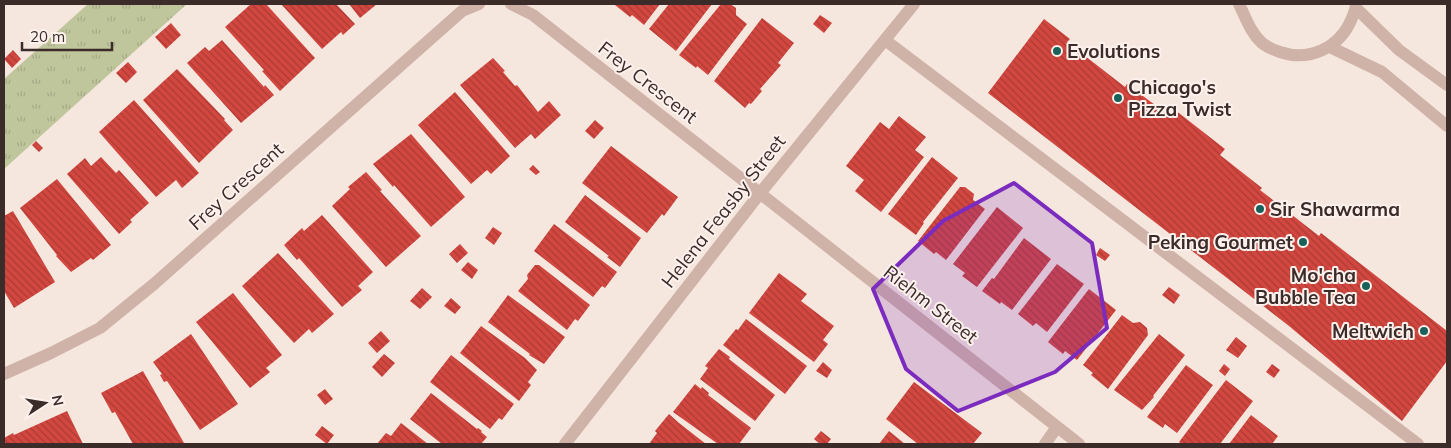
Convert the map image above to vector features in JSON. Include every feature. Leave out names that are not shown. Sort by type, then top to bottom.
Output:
[{"type":"street","name":"Frey Crescent","points":[[4,374],[100,328],[154,284],[462,11],[479,4]]},
{"type":"street","name":"Frey Crescent","points":[[511,4],[533,15],[761,192]]},
{"type":"street","name":"Helena Feasby Street","points":[[565,444],[761,192],[914,4]]},
{"type":"street","points":[[1241,7],[1249,28],[1263,44],[1291,56],[1315,54],[1330,47],[1348,30],[1356,6],[1399,50],[1447,85]]},
{"type":"street","points":[[885,40],[1418,444]]},
{"type":"street","points":[[1330,47],[1382,72],[1447,126]]},
{"type":"street","name":"Riehm Street","points":[[761,192],[1079,444]]},
{"type":"street","points":[[1045,444],[1056,427]]},
{"type":"highlighted area","points":[[1014,183],[1092,243],[1107,328],[1055,372],[958,411],[906,369],[873,289],[943,221]]},
{"type":"green space","points":[[88,4],[187,4],[4,169],[4,79]]},
{"type":"building","points":[[251,4],[266,4],[315,58],[280,91],[262,71],[264,70],[225,27]]},
{"type":"building","points":[[281,4],[336,4],[355,24],[343,35],[341,32],[322,49]]},
{"type":"building","points":[[349,4],[377,4],[360,18]]},
{"type":"building","points":[[616,4],[660,4],[644,25],[632,15],[630,17]]},
{"type":"building","points":[[669,4],[712,4],[676,51],[649,29]]},
{"type":"building","points":[[721,4],[730,4],[736,8],[736,15],[747,24],[708,75],[679,55]]},
{"type":"building","points":[[820,15],[832,23],[824,33],[813,24]]},
{"type":"building","points":[[762,18],[794,43],[778,63],[781,65],[760,89],[762,91],[745,108],[714,81]]},
{"type":"building","points":[[1044,19],[1070,39],[1067,42],[1125,87],[1127,84],[1171,117],[1175,110],[1225,149],[1220,155],[1262,188],[1260,190],[1319,236],[1321,233],[1447,331],[1447,361],[1402,421],[1289,326],[988,93]]},
{"type":"building","points":[[171,23],[181,35],[166,49],[155,37]]},
{"type":"building","points":[[222,40],[264,87],[265,85],[274,95],[241,123],[187,63],[205,47],[209,51]]},
{"type":"building","points":[[13,50],[21,59],[12,68],[4,59]]},
{"type":"building","points":[[493,58],[538,112],[549,101],[561,115],[535,139],[531,134],[515,148],[460,85]]},
{"type":"building","points":[[128,62],[137,72],[126,83],[116,73]]},
{"type":"building","points":[[177,69],[225,119],[233,130],[199,163],[143,100]]},
{"type":"building","points":[[455,92],[510,156],[491,174],[487,170],[471,184],[418,125]]},
{"type":"building","points":[[134,100],[199,173],[182,188],[176,180],[156,197],[99,132]]},
{"type":"building","points":[[899,116],[926,137],[915,150],[924,157],[881,212],[855,191],[864,180],[846,166],[880,122],[889,129]]},
{"type":"building","points":[[595,120],[604,128],[594,139],[585,131]]},
{"type":"building","points":[[411,134],[465,197],[431,227],[373,164]]},
{"type":"building","points":[[36,141],[43,148],[39,152],[32,145]]},
{"type":"building","points":[[611,146],[678,197],[664,216],[662,214],[647,233],[582,183]]},
{"type":"building","points":[[101,157],[116,173],[119,170],[149,203],[130,220],[132,222],[119,234],[67,174],[85,158],[91,166]]},
{"type":"building","points":[[932,157],[958,178],[923,222],[916,235],[888,214]]},
{"type":"building","points":[[533,165],[540,172],[536,175],[529,169]]},
{"type":"building","points":[[366,172],[382,190],[380,191],[421,236],[386,267],[332,206],[350,189],[348,187]]},
{"type":"building","points":[[57,179],[111,245],[93,260],[91,258],[71,272],[56,256],[20,208]]},
{"type":"building","points":[[960,187],[965,187],[974,194],[973,200],[985,209],[946,260],[936,252],[934,254],[918,241]]},
{"type":"building","points":[[585,195],[641,238],[620,267],[607,257],[609,256],[565,222]]},
{"type":"building","points":[[997,207],[1023,228],[977,287],[962,276],[965,273],[953,264]]},
{"type":"building","points":[[13,211],[55,282],[14,308],[4,291],[4,216]]},
{"type":"building","points":[[322,215],[373,272],[358,286],[362,290],[342,307],[299,258],[297,260],[284,245],[302,228],[304,231]]},
{"type":"building","points":[[554,224],[617,272],[605,288],[602,286],[593,297],[534,251]]},
{"type":"building","points":[[493,227],[502,233],[494,245],[485,238]]},
{"type":"building","points":[[1024,238],[1051,259],[1012,310],[982,291],[992,278],[994,279]]},
{"type":"building","points":[[460,244],[468,253],[457,263],[449,254]]},
{"type":"building","points":[[1100,248],[1110,255],[1105,261],[1096,255]]},
{"type":"building","points":[[278,253],[334,314],[312,333],[309,329],[294,343],[242,286]]},
{"type":"building","points":[[468,262],[478,270],[472,279],[461,270]]},
{"type":"building","points":[[1057,264],[1084,284],[1047,332],[1036,323],[1033,326],[1018,314]]},
{"type":"building","points":[[535,265],[539,265],[590,305],[578,321],[575,319],[567,330],[518,291],[528,279],[527,275]]},
{"type":"building","points":[[779,273],[807,294],[801,301],[834,326],[823,340],[828,344],[814,362],[749,313]]},
{"type":"building","points":[[1169,287],[1180,295],[1174,304],[1162,295]]},
{"type":"building","points":[[422,288],[432,297],[420,309],[410,301]]},
{"type":"building","points":[[1089,289],[1116,310],[1077,360],[1065,351],[1063,354],[1048,342]]},
{"type":"building","points":[[233,293],[282,355],[266,368],[270,372],[250,388],[196,322]]},
{"type":"building","points":[[508,295],[565,337],[544,364],[529,355],[488,322]]},
{"type":"building","points":[[451,298],[461,307],[455,314],[444,306]]},
{"type":"building","points":[[1122,315],[1133,323],[1140,322],[1147,328],[1148,335],[1108,389],[1091,375],[1093,373],[1083,365]]},
{"type":"building","points":[[746,319],[807,366],[785,394],[723,345]]},
{"type":"building","points":[[481,326],[525,358],[537,370],[528,382],[531,385],[519,401],[460,353]]},
{"type":"building","points":[[381,331],[390,341],[377,353],[368,343]]},
{"type":"building","points":[[191,334],[238,404],[200,430],[167,381],[164,382],[160,375],[162,374],[153,362]]},
{"type":"building","points":[[1159,334],[1185,355],[1142,410],[1114,390]]},
{"type":"building","points":[[1236,337],[1247,346],[1238,358],[1226,350]]},
{"type":"building","points":[[719,349],[775,395],[755,421],[700,379],[708,368],[705,366]]},
{"type":"building","points":[[384,354],[395,363],[382,377],[372,367]]},
{"type":"building","points":[[451,355],[514,404],[502,420],[499,418],[490,429],[430,382]]},
{"type":"building","points":[[823,362],[832,370],[827,378],[816,371]]},
{"type":"building","points":[[1224,364],[1230,369],[1225,376],[1219,371]]},
{"type":"building","points":[[1272,364],[1280,370],[1274,378],[1266,372]]},
{"type":"building","points":[[1186,365],[1213,385],[1177,433],[1165,424],[1163,428],[1147,417]]},
{"type":"building","points":[[143,371],[184,443],[133,444],[115,412],[112,413],[101,393]]},
{"type":"building","points":[[1226,380],[1253,401],[1220,444],[1182,444],[1179,442]]},
{"type":"building","points":[[914,382],[982,433],[973,444],[918,444],[886,419]]},
{"type":"building","points":[[695,384],[701,389],[702,387],[709,393],[708,395],[751,428],[739,444],[718,444],[673,412]]},
{"type":"building","points":[[325,389],[333,399],[325,405],[317,395]]},
{"type":"building","points":[[431,393],[482,431],[487,437],[481,444],[442,444],[410,419]]},
{"type":"building","points":[[67,411],[83,444],[4,444],[4,438],[13,433],[14,435]]},
{"type":"building","points":[[669,414],[706,444],[649,444],[657,433],[655,431]]},
{"type":"building","points":[[1251,415],[1278,436],[1272,444],[1229,444]]},
{"type":"building","points":[[401,423],[428,444],[377,444],[386,433],[391,436]]},
{"type":"building","points":[[322,426],[334,435],[327,444],[315,435]]},
{"type":"building","points":[[821,431],[831,439],[827,444],[820,444],[814,439]]},
{"type":"building","points":[[889,431],[905,444],[879,444]]},
{"type":"place","name":"Evolutions","points":[[1057,51]]},
{"type":"place","name":"Chicago's Pizza Twist","points":[[1118,98]]},
{"type":"place","name":"Sir Shawarma","points":[[1260,209]]},
{"type":"place","name":"Peking Gourmet","points":[[1303,242]]},
{"type":"place","name":"Mo'cha Bubble Tea","points":[[1366,286]]},
{"type":"place","name":"Meltwich","points":[[1424,331]]}]
